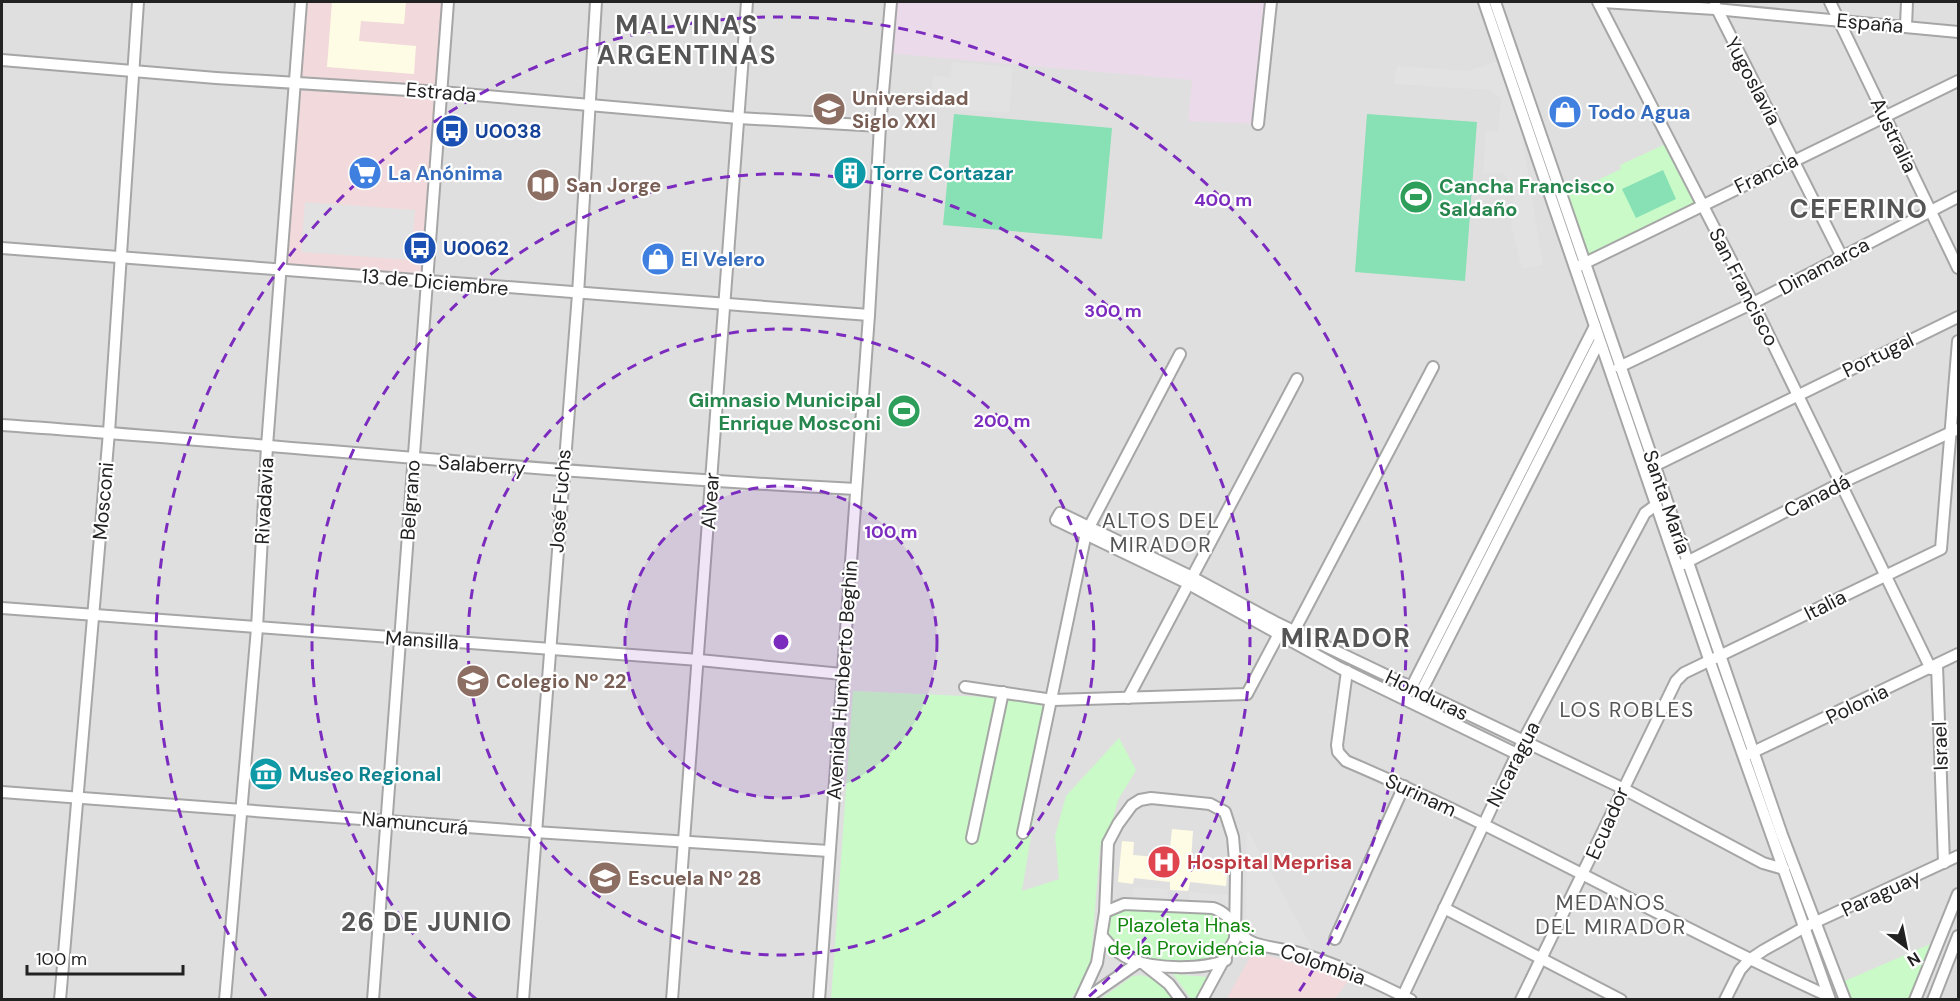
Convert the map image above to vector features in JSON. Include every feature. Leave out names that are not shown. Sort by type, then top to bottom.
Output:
[{"type":"street","name":"Mosconi","points":[[60,999],[80,798],[109,432],[138,2]]},
{"type":"street","name":"Rivadavia","points":[[225,999],[257,628],[267,446],[300,2]]},
{"type":"street","name":"Belgrano","points":[[373,999],[448,2]]},
{"type":"street","name":"José Fuchs","points":[[523,999],[562,470],[578,294],[596,2]]},
{"type":"street","name":"Alvear","points":[[672,999],[747,2]]},
{"type":"street","name":"Avenida Humberto Beghin","points":[[819,999],[869,315],[880,126],[891,2]]},
{"type":"street","points":[[1258,124],[1271,2]]},
{"type":"street","name":"Santa María","points":[[1484,2],[1599,342],[1688,561],[1782,835],[1845,999]]},
{"type":"street","name":"Santa María","points":[[1495,2],[1623,365],[1649,468],[1656,506],[1829,998]]},
{"type":"street","name":"España","points":[[1600,2],[1715,5],[1838,21],[1959,32]]},
{"type":"street","name":"San Francisco","points":[[1600,2],[1934,667]]},
{"type":"street","name":"Australia","points":[[1830,2],[1959,268]]},
{"type":"street","points":[[1906,26],[1907,2]]},
{"type":"street","name":"Yugoslavia","points":[[1715,5],[1842,257]]},
{"type":"street","name":"Estrada","points":[[2,60],[441,92],[738,118],[880,126]]},
{"type":"street","name":"Francia","points":[[1575,268],[1794,159],[1959,81]]},
{"type":"street","name":"Dinamarca","points":[[1611,372],[1753,303],[1959,197]]},
{"type":"street","name":"13 de Diciembre","points":[[2,248],[725,306],[869,315]]},
{"type":"street","name":"Portugal","points":[[1649,468],[1959,316]]},
{"type":"street","points":[[1411,701],[1595,326]]},
{"type":"street","points":[[1954,430],[1959,341]]},
{"type":"street","points":[[1417,689],[1599,342]]},
{"type":"street","points":[[1023,833],[1088,530],[1180,354]]},
{"type":"street","points":[[1293,635],[1433,367]]},
{"type":"street","points":[[1128,698],[1297,380]]},
{"type":"street","name":"Salaberry","points":[[2,424],[413,460],[711,482],[856,489]]},
{"type":"street","name":"Canadá","points":[[1677,568],[1841,483],[1954,430]]},
{"type":"street","name":"Italia","points":[[1710,662],[1941,549],[1954,430]]},
{"type":"street","name":"Nicaragua","points":[[1405,998],[1483,824],[1519,755],[1523,741],[1645,513],[1656,506]]},
{"type":"street","name":"Honduras","points":[[1088,530],[1190,580],[1293,635],[1417,689],[1622,788],[1763,863],[1784,869]]},
{"type":"street","name":"Mansilla","points":[[2,608],[699,660],[842,674]]},
{"type":"street","points":[[965,687],[1053,700],[1246,694],[1281,629]]},
{"type":"street","name":"Honduras","points":[[1293,635],[1347,671],[1519,755]]},
{"type":"street","name":"Polonia","points":[[1743,756],[1755,753],[1959,654]]},
{"type":"street","name":"Ecuador","points":[[1521,999],[1583,876],[1622,788],[1676,681],[1684,673],[1710,662]]},
{"type":"street","name":"Israel","points":[[1934,667],[1944,863]]},
{"type":"street","name":"Surinam","points":[[1347,671],[1337,745],[1338,752],[1346,761],[1483,824],[1749,960],[1829,998]]},
{"type":"street","points":[[972,838],[1003,692]]},
{"type":"street","points":[[1335,939],[1404,786]]},
{"type":"street","name":"Namuncurá","points":[[2,792],[535,832],[829,851]]},
{"type":"street","points":[[1082,999],[1092,976],[1102,936],[1108,843],[1132,805],[1151,798],[1189,800],[1218,806],[1229,820],[1236,872],[1235,939],[1226,960],[1202,999]]},
{"type":"street","name":"Paraguay","points":[[1749,960],[1805,927],[1959,856]]},
{"type":"street","points":[[1915,999],[1959,894]]},
{"type":"street","name":"Colombia","points":[[1105,912],[1124,904],[1213,908],[1225,912],[1241,934],[1254,943],[1299,953],[1336,965],[1405,998]]},
{"type":"street","points":[[1444,908],[1621,999]]},
{"type":"street","points":[[1102,936],[1117,952],[1154,970],[1181,999]]},
{"type":"street","points":[[1933,999],[1958,942]]},
{"type":"street","points":[[1082,999],[1139,962],[1205,967],[1226,960]]},
{"type":"street","points":[[1725,999],[1749,960]]},
{"type":"shaded area","points":[[2,2],[1958,2],[1958,999],[2,999]]},
{"type":"shaded area","points":[[301,2],[448,2],[427,282],[280,270]]},
{"type":"shaded area","points":[[332,2],[406,2],[404,24],[361,21],[359,41],[416,46],[414,74],[327,67]]},
{"type":"shaded area","points":[[891,2],[1271,2],[1258,124],[1188,121],[1192,80],[886,53]]},
{"type":"shaded area","points":[[1504,59],[1531,135],[1522,138],[1543,265],[1522,269],[1511,225],[1514,194],[1505,174],[1483,173],[1486,130],[1498,131],[1501,99],[1491,90],[1394,84],[1397,66],[1468,71]]},
{"type":"shaded area","points":[[952,62],[1013,67],[1009,113],[930,107],[933,76],[950,77]]},
{"type":"shaded area","points":[[305,202],[415,210],[411,260],[301,252]]},
{"type":"shaded area","name":"Hospital Meprisa","points":[[1172,829],[1193,831],[1191,860],[1228,863],[1226,886],[1190,882],[1188,891],[1170,890],[1170,882],[1134,878],[1133,884],[1118,882],[1122,841],[1134,842],[1133,855],[1169,858]]},
{"type":"shaded area","points":[[1247,829],[1314,951],[1252,935],[1246,926]]},
{"type":"shaded area","points":[[1133,887],[1168,889],[1167,906],[1132,904]]},
{"type":"shaded area","points":[[1190,892],[1230,895],[1228,909],[1225,912],[1189,907]]},
{"type":"shaded area","points":[[1259,953],[1349,979],[1335,999],[1226,1000],[1249,959]]},
{"type":"green space","points":[[954,114],[1112,128],[1102,239],[943,225]]},
{"type":"green space","name":"Cancha Francisco Saldaño","points":[[1367,114],[1477,122],[1465,281],[1355,272]]},
{"type":"green space","points":[[1670,142],[1702,205],[1587,262],[1564,196],[1621,169],[1620,165]]},
{"type":"green space","points":[[1663,170],[1676,199],[1636,218],[1622,189]]},
{"type":"green space","points":[[853,691],[1053,700],[1022,891],[1059,879],[1055,836],[1066,796],[1119,738],[1136,770],[1118,800],[1110,830],[1100,847],[1091,959],[1085,978],[1071,999],[831,1000]]},
{"type":"green space","name":"Plazoleta Hnas. de la Providencia","points":[[1110,908],[1213,908],[1235,933],[1216,964],[1139,962],[1110,946],[1102,922]]},
{"type":"green space","points":[[1942,939],[1915,999],[1845,999],[1840,983]]},
{"type":"green space","points":[[1173,974],[1208,977],[1196,999],[1191,999]]},
{"type":"green space","points":[[1141,975],[1155,979],[1174,1000],[1099,1000],[1133,976]]},
{"type":"place","name":"Universidad Siglo XXI","points":[[829,109]]},
{"type":"place","name":"Todo Agua","points":[[1565,112]]},
{"type":"place","name":"U0038","points":[[452,131]]},
{"type":"place","name":"La Anónima","points":[[365,173]]},
{"type":"place","name":"Torre Cortazar","points":[[850,173]]},
{"type":"place","name":"San Jorge","points":[[543,185]]},
{"type":"place","name":"Cancha Francisco Saldaño","points":[[1416,197]]},
{"type":"place","name":"U0062","points":[[420,248]]},
{"type":"place","name":"El Velero","points":[[658,259]]},
{"type":"place","name":"Gimnasio Municipal Enrique Mosconi","points":[[904,411]]},
{"type":"place","name":"Colegio Nº 22","points":[[473,681]]},
{"type":"place","name":"Museo Regional","points":[[266,774]]},
{"type":"place","name":"Hospital Meprisa","points":[[1164,862]]},
{"type":"place","name":"Escuela Nº 28","points":[[605,878]]},
{"type":"district","name":"MALVINAS ARGENTINAS","points":[[687,40]]},
{"type":"district","name":"CEFERINO","points":[[1859,209]]},
{"type":"district","name":"ALTOS DEL MIRADOR","points":[[1161,533]]},
{"type":"district","name":"MIRADOR","points":[[1346,638]]},
{"type":"district","name":"LOS ROBLES","points":[[1627,710]]},
{"type":"district","name":"MEDANOS DEL MIRADOR","points":[[1611,915]]},
{"type":"district","name":"26 DE JUNIO","points":[[427,922]]}]
